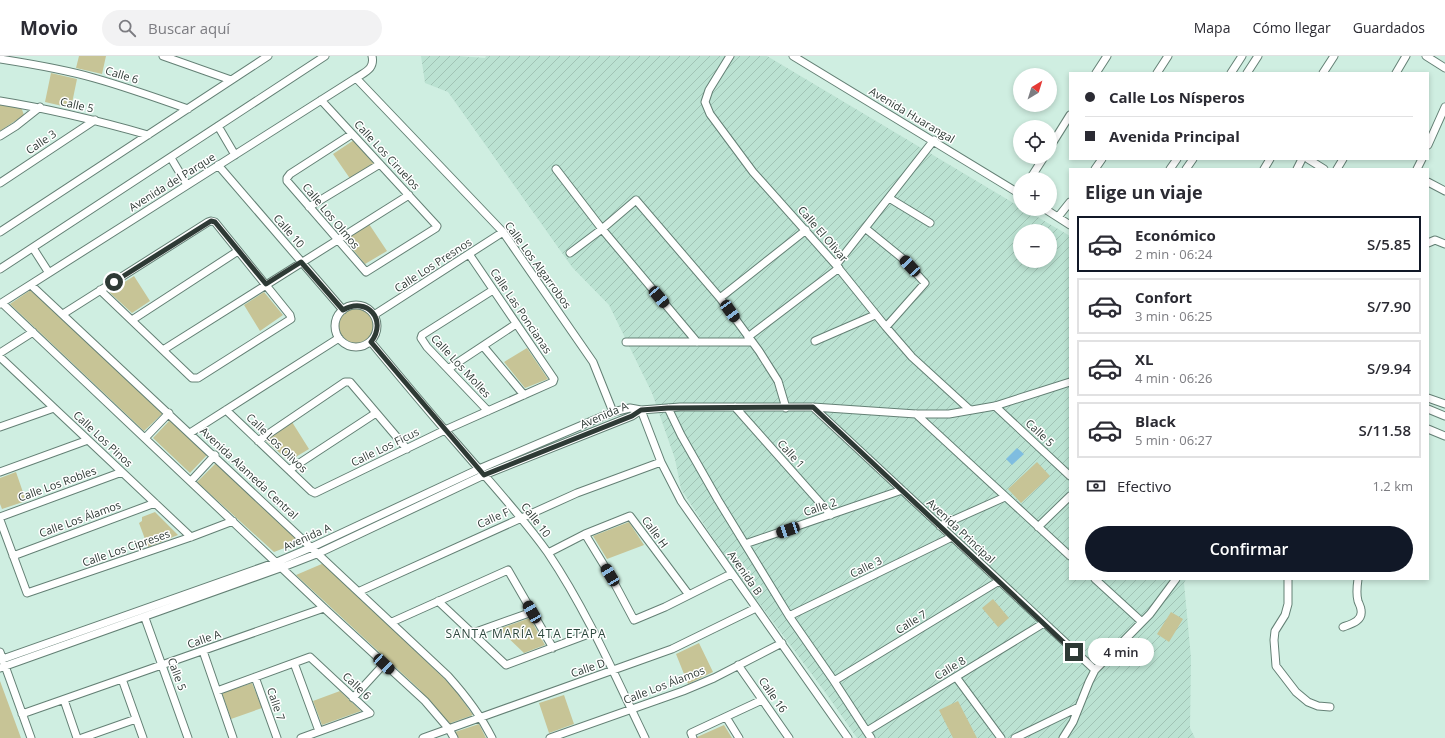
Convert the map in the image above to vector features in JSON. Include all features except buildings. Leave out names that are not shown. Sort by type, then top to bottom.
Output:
[{"type":"street","points":[[163,56],[231,80]]},
{"type":"street","points":[[0,232],[267,56]]},
{"type":"street","name":"Avenida del Parque","points":[[0,269],[325,56]]},
{"type":"street","name":"Avenida del Parque","points":[[1,304],[356,78],[372,67],[372,56]]},
{"type":"street","name":"Calle El Olivar","points":[[730,56],[709,90],[705,102],[710,114],[753,172],[838,266],[875,315],[912,358],[970,410]]},
{"type":"street","name":"Avenida Huarangal","points":[[793,56],[934,140],[1013,190]]},
{"type":"street","points":[[1097,72],[1107,56]]},
{"type":"street","points":[[1158,72],[1168,56]]},
{"type":"street","points":[[1232,72],[1242,56]]},
{"type":"street","points":[[1248,72],[1258,56]]},
{"type":"street","points":[[1324,72],[1334,56]]},
{"type":"street","points":[[1397,72],[1406,56]]},
{"type":"street","points":[[1426,56],[1445,68]]},
{"type":"street","name":"Calle 6","points":[[0,59],[45,66],[93,78],[141,92],[188,109]]},
{"type":"street","name":"Calle Los Algarrobos","points":[[356,78],[503,232],[593,362],[613,412]]},
{"type":"street","name":"Calle Los Ciruelos","points":[[321,100],[436,225],[436,228],[367,271],[364,271]]},
{"type":"street","name":"Calle 5","points":[[0,101],[40,107],[95,120],[148,135]]},
{"type":"street","points":[[0,136],[16,126],[40,107]]},
{"type":"street","points":[[1429,143],[1445,107]]},
{"type":"street","points":[[1057,136],[1069,117]]},
{"type":"street","name":"Calle 3","points":[[0,183],[95,120]]},
{"type":"street","points":[[218,126],[235,155]]},
{"type":"street","name":"Calle Los Olmos","points":[[352,134],[290,174],[287,181],[364,271]]},
{"type":"street","points":[[626,342],[750,340],[838,266],[865,228],[934,140]]},
{"type":"street","points":[[171,158],[187,185]]},
{"type":"street","points":[[1310,160],[1322,168]]},
{"type":"street","points":[[309,207],[380,164]]},
{"type":"street","name":"Calle 10","points":[[218,165],[343,310]]},
{"type":"street","points":[[556,170],[602,229],[697,342]]},
{"type":"street","points":[[1429,182],[1445,190]]},
{"type":"street","points":[[163,350],[409,195]]},
{"type":"street","points":[[889,198],[930,223]]},
{"type":"street","points":[[570,253],[602,229],[636,200],[720,298],[778,381],[786,408]]},
{"type":"street","points":[[1069,203],[1058,217],[1069,224]]},
{"type":"street","points":[[63,314],[100,290],[211,221],[215,222],[266,284],[290,315],[291,319],[198,378],[192,378],[100,290]]},
{"type":"street","points":[[865,228],[902,258],[926,283],[886,327]]},
{"type":"street","points":[[720,298],[806,230]]},
{"type":"street","name":"Calle Los Presnos","points":[[374,315],[503,232]]},
{"type":"street","points":[[1429,243],[1435,240],[1445,244]]},
{"type":"street","points":[[33,248],[49,273]]},
{"type":"street","points":[[132,320],[238,251]]},
{"type":"street","name":"Calle Las Poncianas","points":[[469,254],[554,381]]},
{"type":"street","name":"Avenida Alameda Central","points":[[31,285],[360,591],[448,676],[468,698],[481,717],[492,738]]},
{"type":"street","name":"Calle Los Molles","points":[[488,411],[421,338],[422,335],[493,290]]},
{"type":"street","points":[[1,304],[33,332],[324,608],[425,701],[449,729],[454,738]]},
{"type":"street","points":[[349,306],[363,306],[370,310],[374,315],[377,322],[375,336],[371,342],[365,346],[351,346],[344,343],[336,333],[336,320],[343,310],[349,306]]},
{"type":"street","points":[[815,341],[875,315]]},
{"type":"street","points":[[448,369],[516,324]]},
{"type":"street","points":[[0,353],[33,332]]},
{"type":"street","points":[[190,433],[339,338]]},
{"type":"street","name":"Calle 10","points":[[371,342],[521,518],[548,553],[594,632],[645,738]]},
{"type":"street","points":[[483,346],[524,395]]},
{"type":"street","name":"Calle Los Pinos","points":[[0,357],[191,537]]},
{"type":"street","name":"Calle Los Ficus","points":[[312,491],[315,493],[445,430],[554,381]]},
{"type":"street","points":[[258,441],[347,382],[350,382],[406,449]]},
{"type":"street","points":[[641,410],[668,408],[813,407],[916,414],[949,414],[996,406],[1069,382]]},
{"type":"street","points":[[1429,398],[1445,404]]},
{"type":"street","name":"Calle 5","points":[[996,406],[1069,475]]},
{"type":"street","name":"Avenida Principal","points":[[813,407],[1095,670]]},
{"type":"street","points":[[0,427],[54,408]]},
{"type":"street","name":"Avenida A","points":[[2,668],[283,568],[319,553],[482,472],[613,412],[630,408],[641,410]]},
{"type":"street","name":"Avenida B","points":[[668,408],[711,487],[789,616],[871,738]]},
{"type":"street","name":"Calle 1","points":[[735,408],[831,515]]},
{"type":"street","points":[[1429,409],[1445,416]]},
{"type":"street","name":"Calle Los Olivos","points":[[226,410],[312,491]]},
{"type":"street","name":"Avenida A","points":[[1,657],[277,562],[468,474],[482,472],[632,416],[641,410]]},
{"type":"street","name":"Avenida B","points":[[641,410],[661,462],[681,501],[848,738]]},
{"type":"street","points":[[145,438],[169,413]]},
{"type":"street","points":[[289,470],[376,413]]},
{"type":"street","points":[[916,414],[1069,555]]},
{"type":"street","points":[[1429,429],[1445,436]]},
{"type":"street","points":[[0,472],[88,440]]},
{"type":"street","points":[[191,481],[214,456]]},
{"type":"street","points":[[468,474],[471,460]]},
{"type":"street","name":"Calle F","points":[[360,591],[577,493],[661,462]]},
{"type":"street","name":"Calle Los Robles","points":[[0,517],[122,472]]},
{"type":"street","name":"Calle 2","points":[[745,544],[902,490]]},
{"type":"street","points":[[940,526],[1005,497]]},
{"type":"street","points":[[1038,527],[1069,497]]},
{"type":"street","name":"Calle Los Álamos","points":[[13,556],[155,503]]},
{"type":"street","name":"Calle H","points":[[548,553],[586,534],[630,516],[688,595]]},
{"type":"street","points":[[0,520],[13,556]]},
{"type":"street","name":"Calle Los Cipreses","points":[[13,556],[26,591],[29,593],[233,521]]},
{"type":"street","points":[[586,534],[634,620],[665,607],[731,574]]},
{"type":"street","name":"Calle 3","points":[[789,616],[952,537]]},
{"type":"street","points":[[392,622],[508,570],[553,648]]},
{"type":"street","points":[[1096,580],[1142,622]]},
{"type":"street","points":[[1062,738],[1073,722],[1095,670],[1150,614],[1175,580]]},
{"type":"street","points":[[1288,580],[1288,604],[1285,615],[1275,631],[1274,640],[1276,666],[1300,696],[1308,702],[1318,706],[1330,707]]},
{"type":"street","points":[[1343,627],[1354,624],[1360,618],[1362,611],[1358,600],[1358,580]]},
{"type":"street","name":"Calle 7","points":[[834,682],[998,581]]},
{"type":"street","points":[[438,601],[506,665],[594,632]]},
{"type":"street","name":"Calle A","points":[[22,714],[324,608]]},
{"type":"street","name":"Calle D","points":[[423,738],[672,649],[756,608]]},
{"type":"street","points":[[473,633],[532,612]]},
{"type":"street","name":"Calle 5","points":[[146,618],[188,738]]},
{"type":"street","name":"Calle 8","points":[[867,731],[1044,623]]},
{"type":"street","name":"Calle Los Álamos","points":[[550,738],[683,691],[782,643]]},
{"type":"street","points":[[203,651],[233,738]]},
{"type":"street","points":[[1,657],[2,668],[31,738]]},
{"type":"street","name":"Calle 6","points":[[294,663],[310,657],[370,713],[300,738]]},
{"type":"street","points":[[217,691],[294,663],[319,731]]},
{"type":"street","points":[[353,698],[384,664]]},
{"type":"street","name":"Calle 16","points":[[738,665],[789,738]]},
{"type":"street","name":"Calle 7","points":[[255,677],[277,738]]},
{"type":"street","points":[[956,677],[1001,738]]},
{"type":"street","points":[[122,679],[143,738]]},
{"type":"street","points":[[64,700],[77,738]]},
{"type":"street","points":[[692,736],[762,700]]},
{"type":"street","points":[[1015,738],[1079,707]]},
{"type":"street","points":[[726,718],[738,738]]},
{"type":"street","points":[[82,738],[136,719]]},
{"type":"shaded area","points":[[79,56],[106,56],[102,74],[76,68]]},
{"type":"shaded area","points":[[421,56],[485,58],[486,56],[767,56],[1013,203],[1013,216],[1036,216],[1050,224],[1013,224],[1013,268],[1057,268],[1057,228],[1069,235],[1069,580],[1186,580],[1184,583],[1191,658],[1190,728],[1195,738],[857,738],[825,692],[730,564],[681,489],[675,459],[652,393],[609,305],[572,267],[448,92],[425,83]]},
{"type":"shaded area","points":[[51,73],[77,79],[71,108],[45,102]]},
{"type":"shaded area","points":[[0,105],[21,107],[24,115],[0,131]]},
{"type":"shaded area","points":[[354,140],[378,164],[351,180],[333,154]]},
{"type":"shaded area","points":[[369,224],[387,251],[365,264],[345,240]]},
{"type":"shaded area","points":[[134,276],[150,301],[132,313],[109,292]]},
{"type":"shaded area","points":[[32,289],[163,413],[144,431],[10,304]]},
{"type":"shaded area","points":[[264,292],[283,315],[260,331],[244,305]]},
{"type":"shaded area","points":[[353,309],[359,309],[363,310],[370,316],[373,326],[372,333],[366,340],[359,343],[353,343],[349,342],[342,336],[339,329],[339,323],[340,319],[346,312]]},
{"type":"shaded area","points":[[527,348],[548,379],[525,388],[504,362]]},
{"type":"shaded area","points":[[170,420],[207,455],[190,473],[153,438]]},
{"type":"shaded area","points":[[292,422],[309,449],[289,461],[265,440]]},
{"type":"shaded area","points":[[1037,462],[1050,476],[1021,503],[1008,489]]},
{"type":"shaded area","points":[[216,463],[300,542],[274,552],[197,482]]},
{"type":"shaded area","points":[[16,472],[26,501],[2,509],[0,504],[0,478]]},
{"type":"shaded area","points":[[155,512],[178,535],[148,547],[139,523],[142,521],[142,517]]},
{"type":"shaded area","points":[[629,522],[644,545],[607,559],[593,536]]},
{"type":"shaded area","points":[[324,563],[453,687],[473,715],[448,724],[419,689],[296,575]]},
{"type":"shaded area","points":[[993,599],[1009,618],[998,627],[982,608]]},
{"type":"shaded area","points":[[1171,612],[1183,619],[1169,642],[1157,634]]},
{"type":"shaded area","points":[[530,618],[545,645],[524,653],[499,629]]},
{"type":"shaded area","points":[[699,643],[713,672],[688,684],[676,654]]},
{"type":"shaded area","points":[[0,681],[21,738],[0,738]]},
{"type":"shaded area","points":[[252,683],[262,708],[231,719],[222,693]]},
{"type":"shaded area","points":[[340,691],[361,711],[322,725],[313,701]]},
{"type":"shaded area","points":[[564,695],[574,724],[549,733],[539,703]]},
{"type":"shaded area","points":[[958,701],[977,738],[953,738],[939,710]]},
{"type":"shaded area","points":[[479,724],[486,738],[457,738],[455,732]]},
{"type":"shaded area","points":[[724,725],[732,738],[697,738],[697,737]]},
{"type":"water","points":[[1017,448],[1024,454],[1012,465],[1006,459]]},
{"type":"district","name":"SANTA MARÍA 4TA ETAPA","points":[[526,634]]},
{"type":"route","points":[[114,282],[211,221],[215,222],[266,284],[301,262],[343,310],[349,306],[356,305],[363,306],[370,310],[377,322],[375,336],[371,342],[484,475],[632,416],[641,410],[680,407],[813,407],[1074,652]]}]
